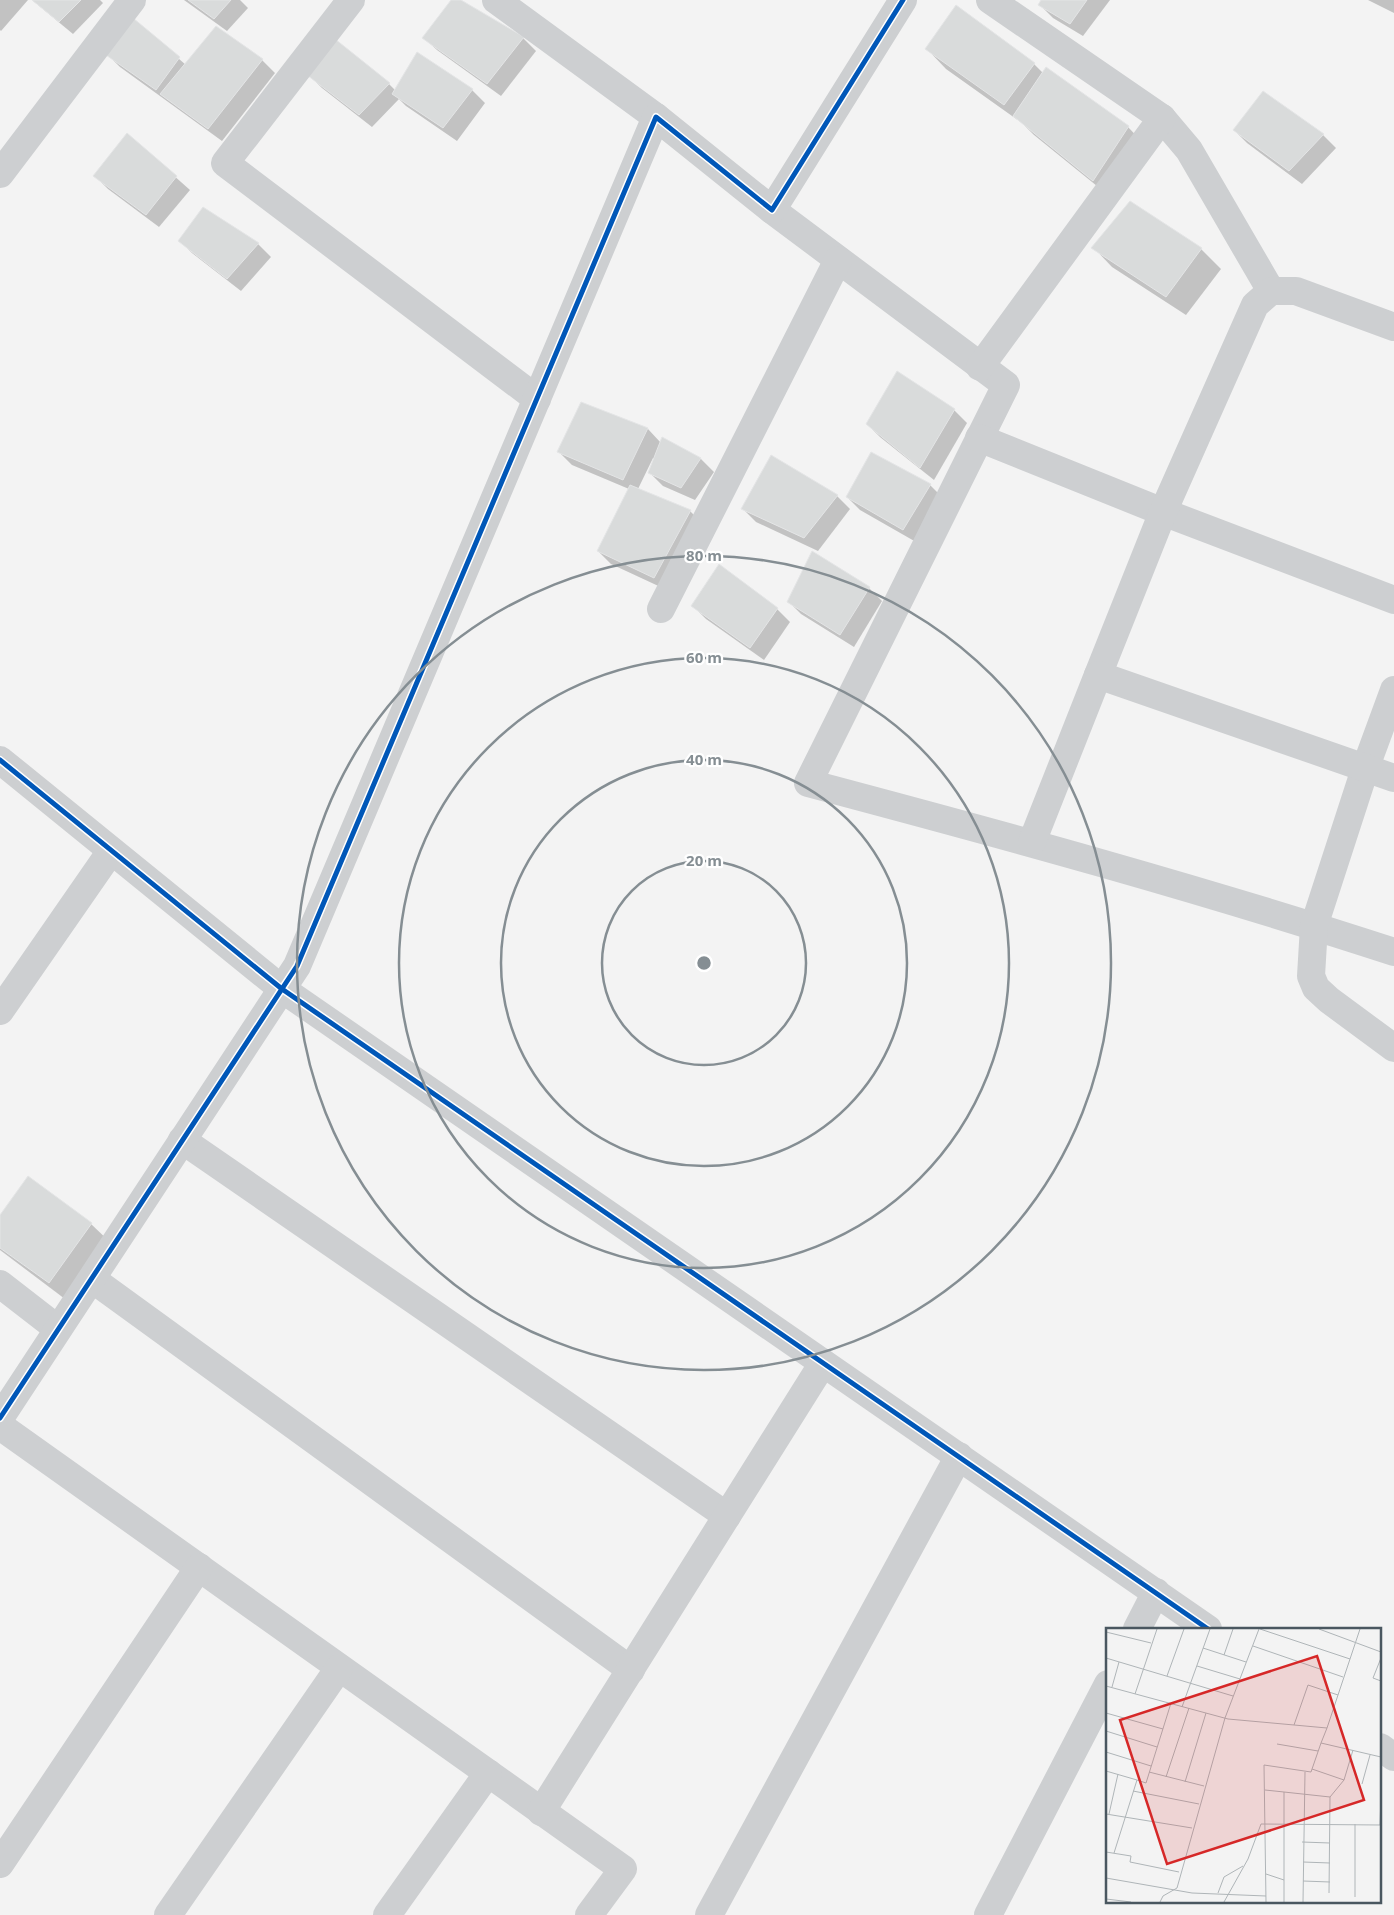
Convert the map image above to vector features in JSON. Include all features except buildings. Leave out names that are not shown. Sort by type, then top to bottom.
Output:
[{"type":"street","points":[[0,174],[132,0]]},
{"type":"street","points":[[351,0],[225,163],[537,399]]},
{"type":"street","points":[[496,0],[656,117],[772,210],[1006,385],[808,783],[1032,842],[1314,926],[1394,952]]},
{"type":"street","points":[[772,210],[903,0]]},
{"type":"street","points":[[990,0],[1162,118],[1189,150],[1272,291]]},
{"type":"street","points":[[0,1418],[297,966],[656,117]]},
{"type":"street","points":[[980,367],[1162,118]]},
{"type":"street","points":[[661,609],[838,260]]},
{"type":"street","points":[[1032,842],[1163,512],[1255,305],[1272,291],[1296,291],[1394,327]]},
{"type":"street","points":[[979,438],[1163,512],[1394,600]]},
{"type":"street","points":[[1098,675],[1394,778]]},
{"type":"street","points":[[1394,690],[1314,926],[1311,976],[1316,988],[1394,1048]]},
{"type":"street","points":[[0,760],[282,989],[1207,1628]]},
{"type":"street","points":[[0,1010],[111,851]]},
{"type":"street","points":[[182,1140],[727,1516]]},
{"type":"street","points":[[92,1279],[631,1670]]},
{"type":"street","points":[[0,1284],[58,1329]]},
{"type":"street","points":[[542,1812],[823,1363]]},
{"type":"street","points":[[0,1426],[623,1870],[589,1915]]},
{"type":"street","points":[[709,1915],[959,1456]]},
{"type":"street","points":[[0,1864],[198,1567]]},
{"type":"street","points":[[1138,1628],[1156,1592]]},
{"type":"street","points":[[168,1915],[339,1668]]},
{"type":"street","points":[[988,1915],[1106,1688]]},
{"type":"street","points":[[1382,1748],[1394,1757]]},
{"type":"street","points":[[387,1915],[488,1773]]},
{"type":"cycle path","points":[[0,1418],[297,966],[656,117],[772,210],[903,0]]},
{"type":"cycle path","points":[[0,760],[282,989],[1207,1628]]}]
